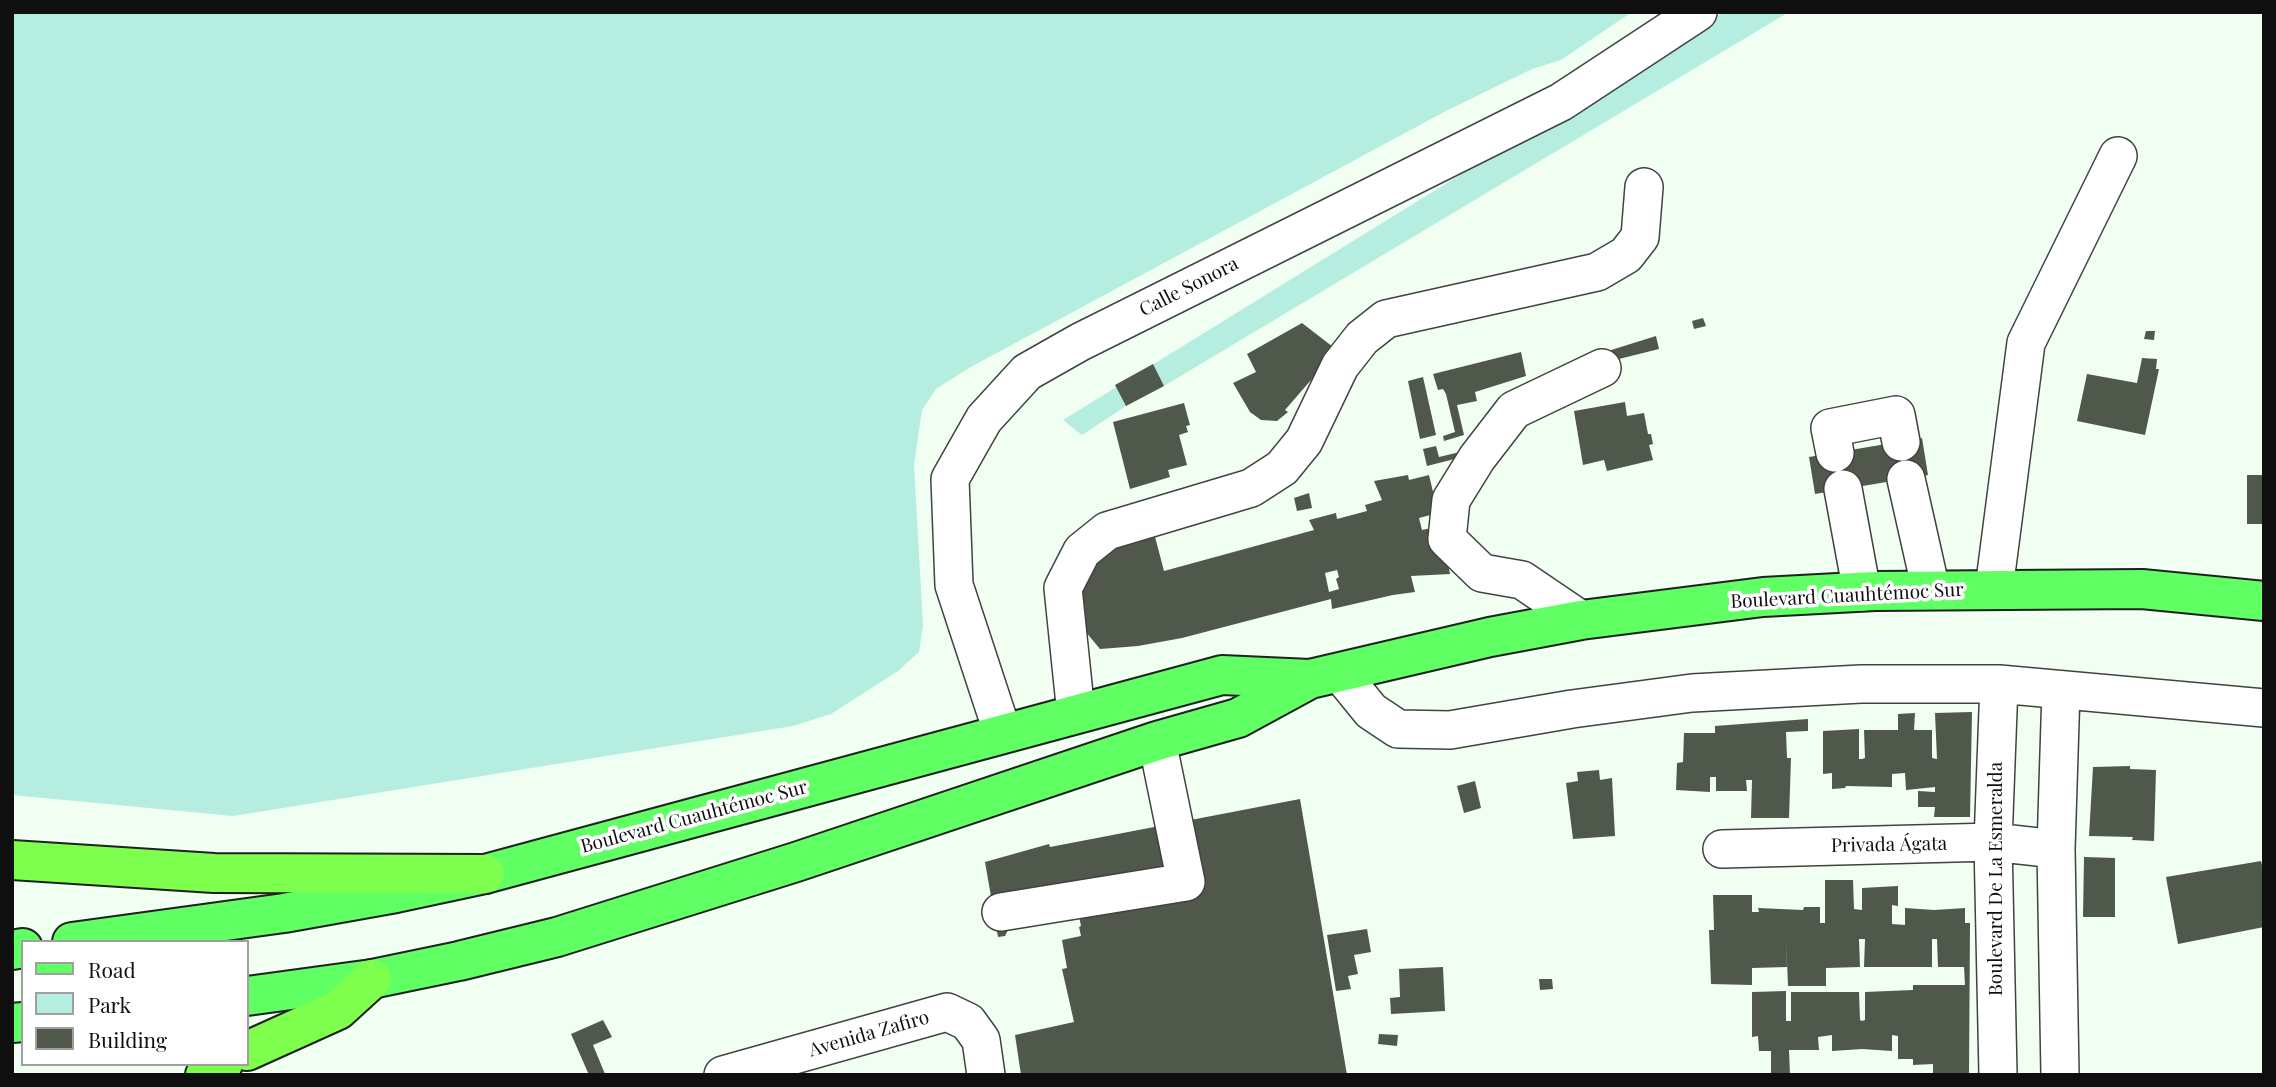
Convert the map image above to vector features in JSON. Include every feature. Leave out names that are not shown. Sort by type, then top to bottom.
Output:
[{"type":"highway","points":[[12,860],[214,873],[485,874]]},
{"type":"highway","points":[[248,1051],[338,1010],[372,979]]},
{"type":"main road","name":"Boulevard Cuauhtémoc Sur","points":[[248,996],[372,979],[557,937],[796,862],[1157,741],[1238,718],[1325,676],[1490,637],[1581,620],[1763,597],[1862,592],[2142,589],[2264,601]]},
{"type":"main road","name":"Boulevard Cuauhtémoc Sur","points":[[87,940],[284,914],[485,874],[1222,675],[1325,676]]},
{"type":"street","name":"Calle Sonora","points":[[1003,734],[954,585],[950,480],[984,419],[1027,372],[1093,335],[1561,102],[1698,12]]},
{"type":"street","points":[[1994,589],[2026,343],[2118,156]]},
{"type":"street","points":[[1076,714],[1063,588],[1082,551],[1107,531],[1251,488],[1282,468],[1304,441],[1340,366],[1363,338],[1386,319],[1597,272],[1626,255],[1640,237],[1644,187]]},
{"type":"street","points":[[1581,620],[1522,580],[1482,573],[1447,539],[1451,500],[1477,458],[1514,410],[1601,368]]},
{"type":"street","points":[[1835,453],[1830,428],[1896,415],[1900,442]]},
{"type":"street","points":[[1906,479],[1931,590]]},
{"type":"street","points":[[1843,489],[1862,592]]},
{"type":"street","points":[[1325,676],[1398,729],[1450,730],[1572,709],[1692,693],[1861,684],[1999,684],[2264,708]]},
{"type":"street","name":"Boulevard De La Esmeralda","points":[[1998,1075],[1993,842],[1999,684]]},
{"type":"street","points":[[2060,1075],[2056,849],[2061,690]]},
{"type":"street","points":[[1001,912],[1186,882],[1157,741]]},
{"type":"street","name":"Privada Ágata","points":[[1723,849],[1993,842],[2056,849]]},
{"type":"street","name":"Avenida Zafiro","points":[[723,1075],[763,1069],[947,1012],[968,1021],[981,1040],[986,1075]]},
{"type":"green space","points":[[12,12],[1632,12],[1561,60],[1532,69],[1444,112],[969,368],[936,389],[922,410],[914,465],[923,625],[919,652],[898,671],[831,714],[793,726],[233,816],[12,795]]},
{"type":"green space","points":[[1724,12],[1789,12],[1164,386],[1126,406],[1082,435],[1063,420]]},
{"type":"building","points":[[1703,318],[1706,326],[1694,329],[1692,321]]},
{"type":"building","points":[[1302,323],[1337,350],[1285,410],[1288,412],[1277,421],[1261,420],[1250,412],[1233,383],[1256,372],[1247,354]]},
{"type":"building","points":[[2146,331],[2155,331],[2154,340],[2144,339]]},
{"type":"building","points":[[1656,336],[1659,349],[1611,361],[1608,351]]},
{"type":"building","points":[[1521,352],[1526,376],[1475,392],[1477,401],[1457,405],[1464,435],[1444,441],[1443,436],[1455,432],[1446,394],[1443,389],[1438,390],[1433,374]]},
{"type":"building","points":[[2142,358],[2157,359],[2156,369],[2159,369],[2145,435],[2077,421],[2087,374],[2137,383]]},
{"type":"building","points":[[1153,364],[1164,386],[1126,406],[1115,385]]},
{"type":"building","points":[[1423,377],[1436,435],[1420,439],[1408,381]]},
{"type":"building","points":[[1625,402],[1627,416],[1644,413],[1653,444],[1649,445],[1653,460],[1607,471],[1604,460],[1583,465],[1574,411]]},
{"type":"building","points":[[1184,403],[1190,425],[1186,426],[1188,432],[1179,435],[1187,465],[1168,470],[1170,477],[1130,489],[1113,422]]},
{"type":"building","points":[[1922,438],[1928,475],[1815,494],[1809,457]]},
{"type":"building","points":[[1436,446],[1439,457],[1481,447],[1482,452],[1427,466],[1423,449]]},
{"type":"building","points":[[1408,475],[1409,480],[1429,475],[1438,513],[1419,518],[1422,530],[1441,526],[1450,574],[1411,576],[1415,592],[1332,609],[1331,599],[1182,638],[1138,646],[1100,649],[1085,631],[1082,582],[1107,544],[1154,533],[1164,571],[1314,530],[1309,520],[1336,513],[1337,519],[1367,511],[1365,505],[1382,500],[1374,481]],"holes":[[[1337,570],[1339,577],[1336,579],[1339,589],[1329,592],[1325,573]]]},
{"type":"building","points":[[2247,475],[2264,475],[2264,524],[2247,524]]},
{"type":"building","points":[[1309,493],[1312,508],[1297,511],[1294,498]]},
{"type":"building","points":[[1972,712],[1970,817],[1934,817],[1935,807],[1918,807],[1918,791],[1935,792],[1935,787],[1906,790],[1905,773],[1892,774],[1892,787],[1846,786],[1832,789],[1832,773],[1823,774],[1823,731],[1859,729],[1859,759],[1862,759],[1865,758],[1864,730],[1898,730],[1898,714],[1915,713],[1914,730],[1932,730],[1932,758],[1937,759],[1935,713]]},
{"type":"building","points":[[1808,719],[1808,731],[1786,732],[1787,758],[1791,758],[1789,818],[1751,818],[1752,780],[1746,780],[1747,791],[1716,791],[1716,777],[1710,777],[1710,792],[1676,790],[1677,763],[1683,762],[1684,733],[1715,733],[1715,726]]},
{"type":"building","points":[[2130,766],[2130,769],[2156,770],[2154,841],[2132,840],[2133,837],[2089,836],[2093,767]]},
{"type":"building","points":[[1599,770],[1600,780],[1612,778],[1615,836],[1573,839],[1566,783],[1578,781],[1577,772]]},
{"type":"building","points":[[1475,781],[1481,808],[1464,813],[1457,786]]},
{"type":"building","points":[[1300,799],[1347,1075],[1021,1075],[1015,1035],[1074,1022],[1062,969],[1067,968],[1062,940],[1081,936],[1081,926],[1072,881],[1062,884],[1015,916],[1005,936],[998,937],[985,862],[1049,844],[1050,847]]},
{"type":"building","points":[[2084,857],[2115,858],[2115,917],[2083,917]]},
{"type":"building","points":[[2261,861],[2264,874],[2264,927],[2178,944],[2166,877]]},
{"type":"building","points":[[1825,880],[1853,880],[1854,909],[1862,910],[1862,888],[1898,886],[1898,906],[1892,905],[1892,924],[1905,925],[1905,908],[1965,908],[1965,923],[1970,923],[1969,1075],[1933,1075],[1933,1064],[1913,1065],[1913,1059],[1898,1059],[1898,1036],[1892,1035],[1892,1051],[1832,1051],[1832,1035],[1818,1037],[1819,1050],[1789,1050],[1790,1075],[1771,1075],[1771,1051],[1759,1051],[1758,1036],[1752,1037],[1752,992],[1786,991],[1786,1021],[1791,1021],[1791,992],[1859,992],[1862,1021],[1865,1020],[1865,992],[1913,990],[1913,985],[1965,985],[1964,967],[1938,967],[1937,939],[1932,939],[1932,967],[1864,967],[1865,939],[1859,939],[1860,967],[1826,968],[1826,986],[1788,986],[1786,938],[1787,967],[1752,968],[1752,985],[1711,984],[1709,930],[1714,930],[1713,895],[1752,895],[1752,912],[1759,912],[1758,908],[1803,910],[1804,907],[1820,907],[1820,923],[1825,923]]},
{"type":"building","points":[[1367,929],[1371,952],[1354,955],[1358,974],[1348,976],[1351,989],[1336,991],[1327,935]]},
{"type":"building","points":[[1443,967],[1445,1011],[1391,1014],[1390,998],[1400,997],[1399,969]]},
{"type":"building","points":[[1539,979],[1552,979],[1553,989],[1540,990]]},
{"type":"building","points":[[603,1020],[612,1037],[593,1045],[605,1074],[589,1075],[571,1034]]},
{"type":"building","points":[[1379,1034],[1398,1035],[1397,1046],[1378,1044]]}]
